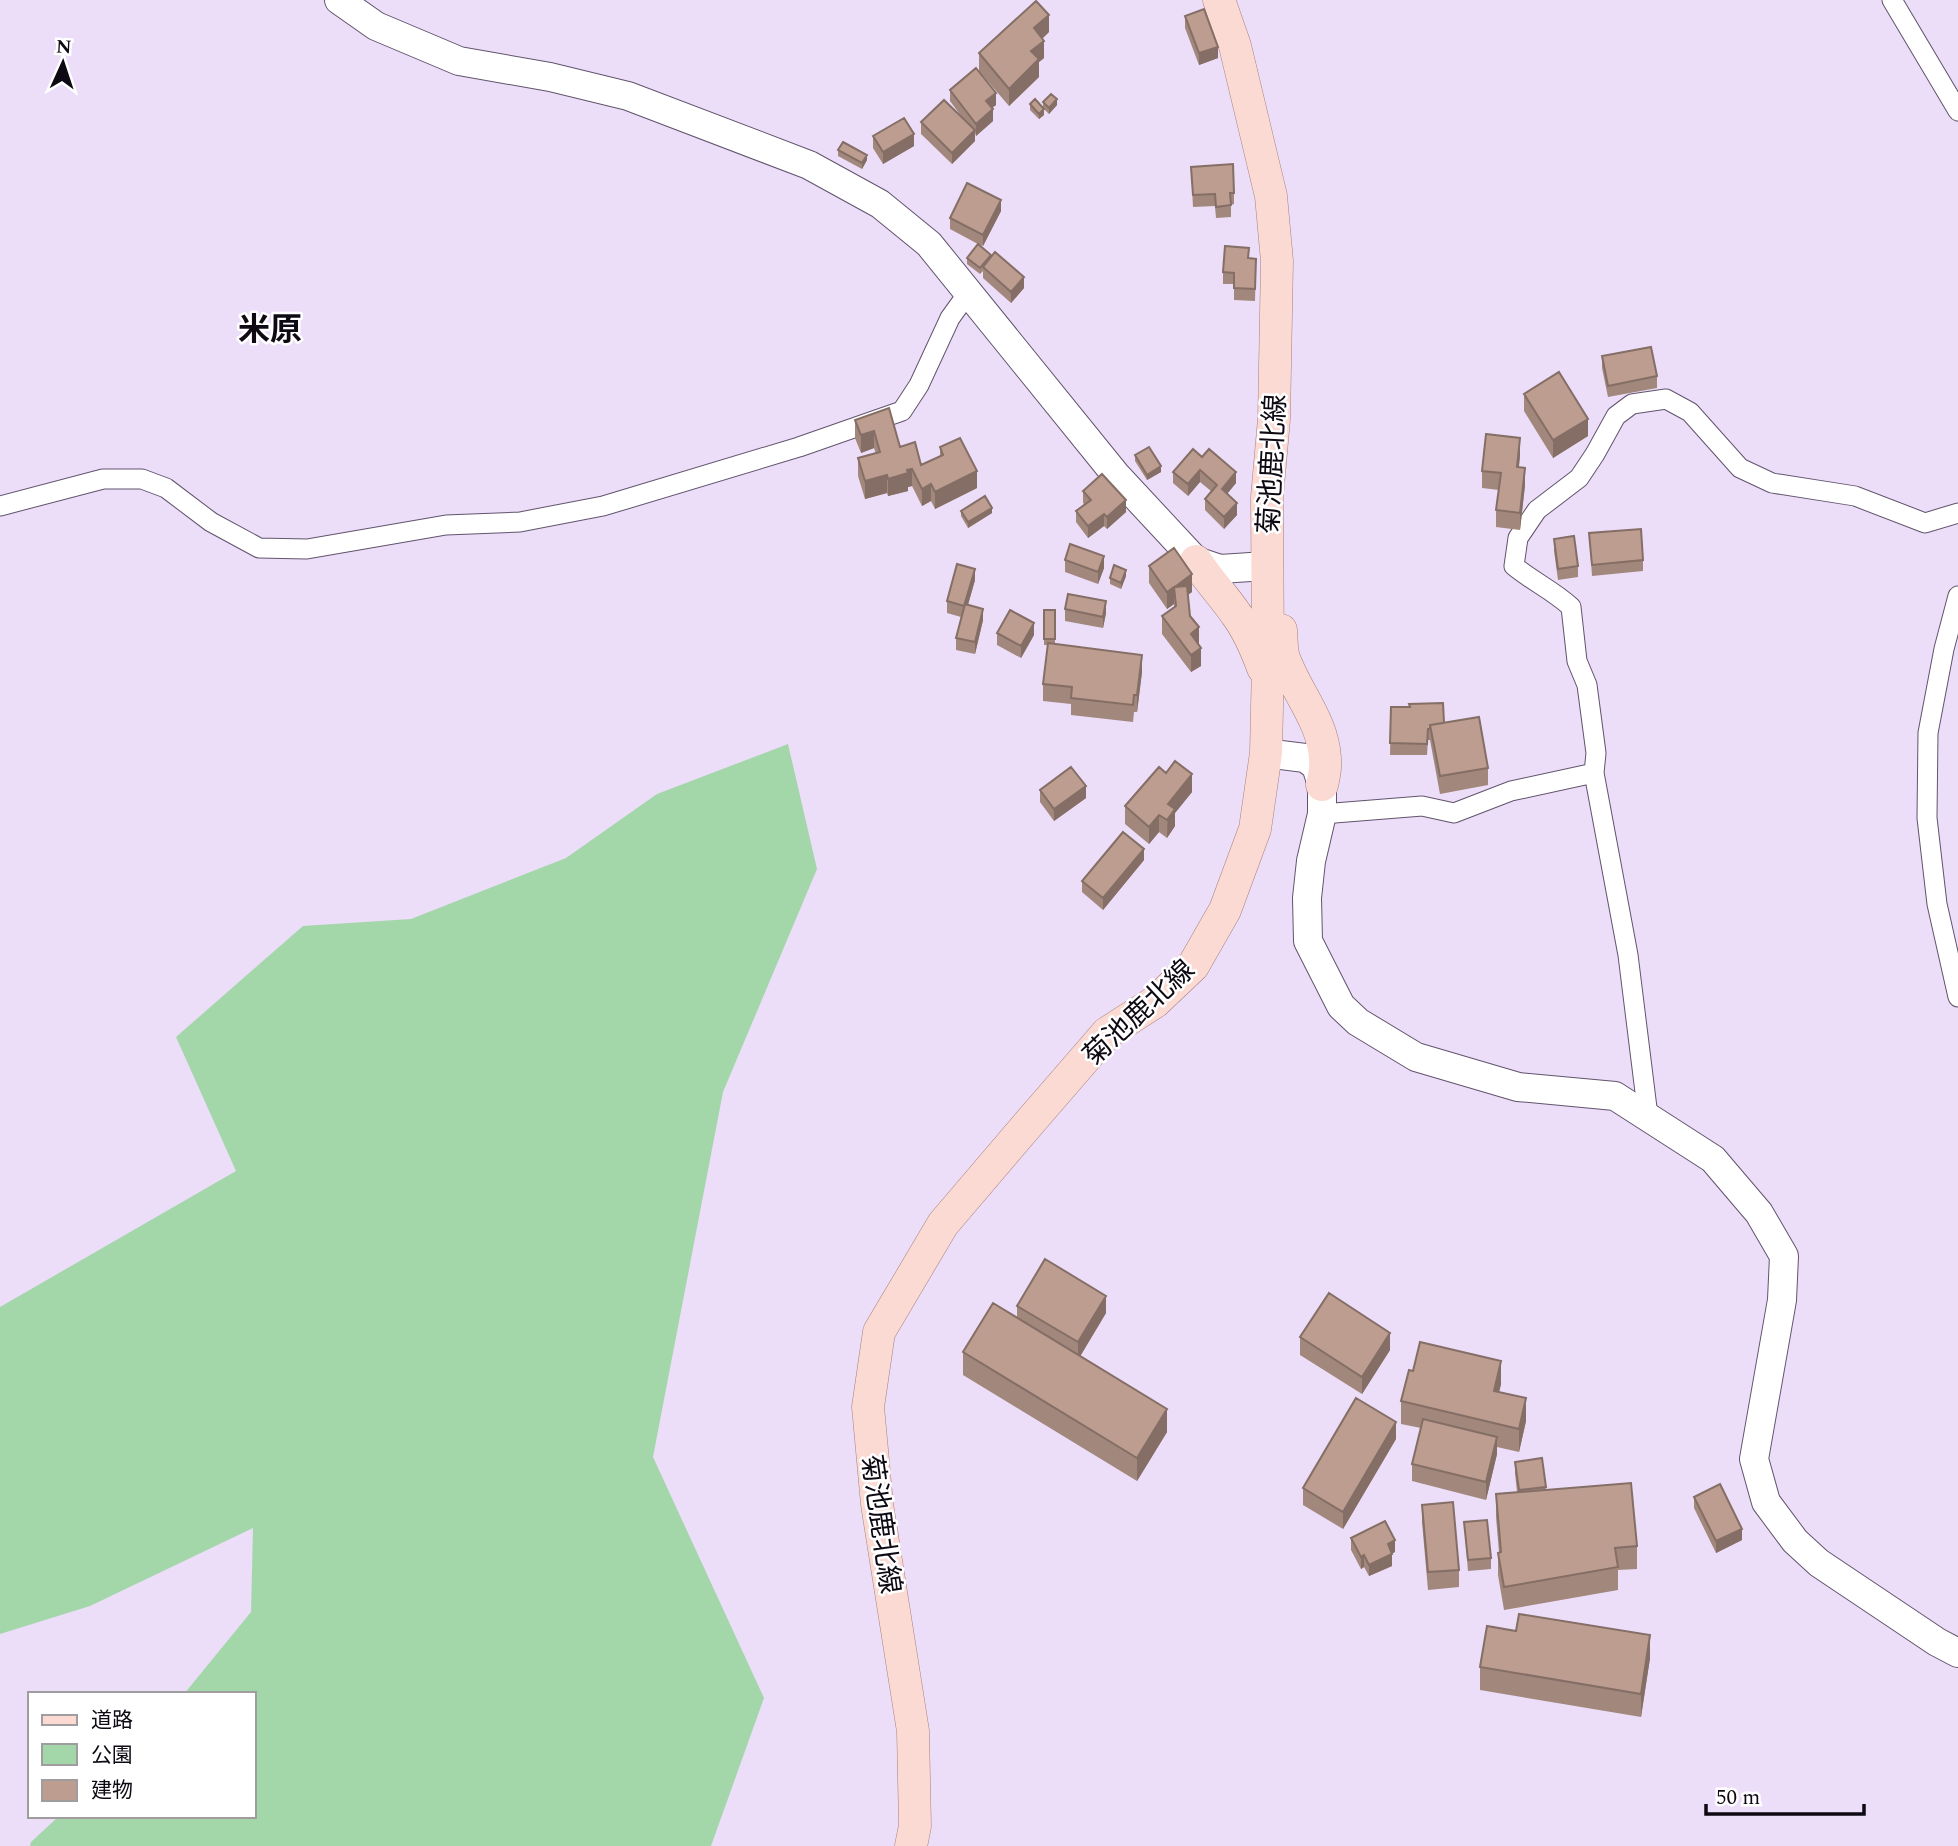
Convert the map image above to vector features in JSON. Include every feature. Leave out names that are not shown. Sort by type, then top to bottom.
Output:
[{"type":"main road","name":"菊池鹿北線","points":[[911,1846],[915,1826],[913,1731],[877,1504],[868,1407],[879,1332],[943,1224],[1021,1132],[1107,1033],[1155,1002],[1193,966],[1224,910],[1255,829],[1266,753],[1267,496],[1274,419],[1277,261],[1270,196],[1235,46],[1219,0]]},
{"type":"main road","points":[[1266,553],[1279,609],[1283,655],[1323,741],[1326,761],[1322,799]]},
{"type":"main road","points":[[1196,561],[1209,583],[1236,613],[1253,644],[1267,679]]},
{"type":"street","points":[[338,0],[376,26],[459,61],[550,77],[628,96],[809,165],[880,204],[929,244],[1116,475],[1196,561],[1220,569],[1266,553]]},
{"type":"street","points":[[1892,0],[1958,111]]},
{"type":"street","points":[[0,506],[103,479],[142,479],[166,488],[211,522],[259,548],[307,549],[446,524],[520,522],[603,506],[799,447],[902,411],[919,385],[950,318],[968,293]]},
{"type":"street","points":[[1648,1116],[1628,955],[1594,773],[1596,753],[1587,685],[1577,661],[1572,607],[1514,566],[1518,538],[1537,510],[1579,478],[1615,416],[1632,404],[1666,399],[1690,411],[1740,468],[1772,483],[1855,496],[1925,523],[1958,513]]},
{"type":"street","points":[[1958,596],[1944,649],[1928,733],[1927,806],[1937,904],[1958,997]]},
{"type":"street","points":[[1266,753],[1305,758],[1317,766],[1322,799],[1307,898],[1308,942],[1341,1006],[1358,1022],[1416,1057],[1518,1087],[1615,1096],[1713,1159],[1759,1213],[1783,1256],[1782,1300],[1754,1459],[1766,1502],[1795,1541],[1819,1563],[1937,1642],[1958,1653]]},
{"type":"street","points":[[1322,799],[1422,806],[1454,813],[1511,792],[1594,773]]},
{"type":"green space","points":[[788,744],[817,869],[723,1092],[653,1457],[764,1698],[711,1846],[30,1846],[57,1818],[256,1818],[256,1692],[186,1692],[251,1612],[253,1528],[90,1606],[0,1634],[0,1307],[236,1171],[176,1037],[303,926],[411,919],[566,858],[657,794]]},
{"type":"building","points":[[1036,1],[1049,15],[1034,28],[1044,41],[1031,51],[1039,59],[1009,89],[979,53]]},
{"type":"building","points":[[1204,9],[1218,47],[1199,53],[1185,16]]},
{"type":"building","points":[[976,68],[996,93],[986,101],[993,109],[976,124],[950,90]]},
{"type":"building","points":[[1051,94],[1057,99],[1049,108],[1043,102]]},
{"type":"building","points":[[1035,99],[1044,109],[1039,114],[1030,104]]},
{"type":"building","points":[[944,100],[975,130],[952,153],[921,122]]},
{"type":"building","points":[[904,118],[914,134],[883,152],[873,136]]},
{"type":"building","points":[[843,142],[867,155],[862,163],[838,150]]},
{"type":"building","points":[[1233,164],[1234,193],[1230,193],[1231,205],[1216,207],[1215,194],[1193,195],[1191,167]]},
{"type":"building","points":[[967,183],[1001,200],[983,235],[950,218]]},
{"type":"building","points":[[978,244],[991,255],[980,268],[967,258]]},
{"type":"building","points":[[1225,246],[1249,248],[1248,258],[1256,259],[1255,289],[1234,288],[1234,273],[1223,272]]},
{"type":"building","points":[[995,252],[1024,277],[1011,292],[983,267]]},
{"type":"building","points":[[1651,347],[1657,376],[1608,386],[1602,356]]},
{"type":"building","points":[[1559,372],[1588,419],[1553,440],[1524,394]]},
{"type":"building","points":[[889,408],[900,447],[915,442],[921,465],[943,455],[940,447],[960,438],[977,471],[935,492],[931,484],[922,489],[912,469],[907,470],[908,473],[888,479],[887,475],[865,481],[858,458],[880,452],[874,431],[861,435],[855,420]]},
{"type":"building","points":[[1486,434],[1520,438],[1517,467],[1525,468],[1520,513],[1496,510],[1501,473],[1482,471]]},
{"type":"building","points":[[1149,447],[1161,466],[1147,475],[1135,455]]},
{"type":"building","points":[[1193,449],[1202,457],[1209,449],[1236,472],[1222,489],[1237,503],[1224,517],[1205,499],[1217,485],[1200,470],[1188,484],[1173,472]]},
{"type":"building","points":[[1102,474],[1126,500],[1107,517],[1104,514],[1088,526],[1076,511],[1091,500],[1083,491]]},
{"type":"building","points":[[985,496],[992,508],[968,522],[961,511]]},
{"type":"building","points":[[1641,529],[1643,560],[1592,565],[1589,533]]},
{"type":"building","points":[[1574,536],[1578,566],[1558,569],[1554,539]]},
{"type":"building","points":[[1070,544],[1104,556],[1098,572],[1065,560]]},
{"type":"building","points":[[1174,548],[1192,574],[1175,587],[1187,586],[1190,616],[1199,627],[1191,634],[1201,648],[1191,655],[1162,616],[1176,606],[1174,587],[1167,592],[1149,566]]},
{"type":"building","points":[[957,564],[975,569],[964,606],[947,601]]},
{"type":"building","points":[[1114,565],[1126,570],[1121,583],[1110,578]]},
{"type":"building","points":[[1068,594],[1106,601],[1103,617],[1065,609]]},
{"type":"building","points":[[965,604],[983,609],[975,642],[956,638]]},
{"type":"building","points":[[1010,610],[1034,623],[1021,646],[997,633]]},
{"type":"building","points":[[1044,610],[1055,610],[1055,639],[1044,639]]},
{"type":"building","points":[[1048,643],[1142,655],[1137,695],[1134,695],[1133,705],[1071,698],[1072,687],[1043,684]]},
{"type":"building","points":[[1443,703],[1444,723],[1430,725],[1427,744],[1390,743],[1391,707]]},
{"type":"building","points":[[1479,717],[1488,768],[1440,776],[1430,725]]},
{"type":"building","points":[[1175,761],[1192,774],[1168,804],[1175,809],[1167,820],[1159,815],[1149,827],[1125,806],[1159,767],[1166,773]]},
{"type":"building","points":[[1071,767],[1086,786],[1054,809],[1040,790]]},
{"type":"building","points":[[1123,832],[1144,849],[1103,898],[1082,881]]},
{"type":"building","points":[[1045,1259],[1106,1296],[1078,1342],[1017,1306]]},
{"type":"building","points":[[1329,1293],[1390,1333],[1362,1377],[1300,1337]]},
{"type":"building","points":[[993,1303],[1167,1409],[1137,1458],[963,1352]]},
{"type":"building","points":[[1420,1342],[1501,1361],[1494,1391],[1526,1398],[1519,1429],[1401,1401],[1409,1370],[1413,1371]]},
{"type":"building","points":[[1356,1398],[1396,1422],[1343,1512],[1303,1488]]},
{"type":"building","points":[[1423,1419],[1497,1437],[1486,1482],[1412,1464]]},
{"type":"building","points":[[1542,1458],[1546,1487],[1519,1490],[1515,1462]]},
{"type":"building","points":[[1631,1483],[1637,1546],[1615,1548],[1618,1567],[1504,1587],[1498,1553],[1501,1552],[1496,1494]]},
{"type":"building","points":[[1720,1484],[1742,1529],[1716,1541],[1694,1497]]},
{"type":"building","points":[[1453,1502],[1459,1570],[1428,1572],[1422,1505]]},
{"type":"building","points":[[1487,1520],[1491,1558],[1468,1560],[1464,1522]]},
{"type":"building","points":[[1385,1521],[1395,1540],[1388,1544],[1392,1554],[1369,1565],[1364,1555],[1361,1557],[1351,1538]]},
{"type":"building","points":[[1519,1614],[1650,1635],[1641,1694],[1480,1667],[1487,1626],[1516,1631]]},
{"type":"district","name":"米原","points":[[270,329]]}]
